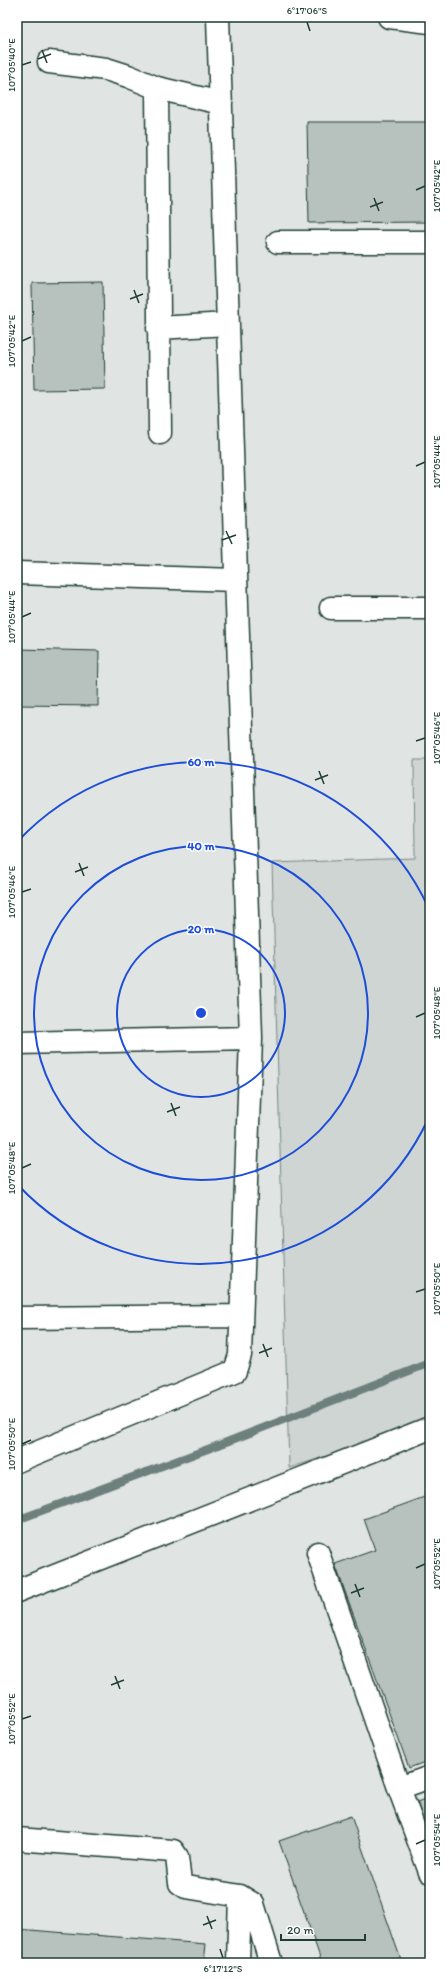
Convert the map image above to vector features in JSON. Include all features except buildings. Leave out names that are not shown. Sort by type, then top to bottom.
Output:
[{"type":"lane","points":[[17,1461],[235,1371],[240,1355],[251,1038],[218,17]]},
{"type":"lane","points":[[389,17],[430,22]]},
{"type":"lane","points":[[49,62],[106,69],[157,88],[221,102]]},
{"type":"lane","points":[[157,88],[160,433]]},
{"type":"lane","points":[[278,242],[430,242]]},
{"type":"lane","points":[[158,328],[228,324]]},
{"type":"lane","points":[[17,573],[236,580]]},
{"type":"lane","points":[[331,608],[430,608]]},
{"type":"lane","points":[[17,1043],[251,1038]]},
{"type":"lane","points":[[17,1318],[241,1316]]},
{"type":"lane","points":[[17,1591],[430,1428]]},
{"type":"lane","points":[[318,1553],[399,1788],[430,1872]]},
{"type":"lane","points":[[399,1788],[430,1777]]},
{"type":"lane","points":[[17,1839],[173,1851],[177,1857],[180,1883],[186,1887],[240,1896],[253,1904],[271,1963]]},
{"type":"lane","points":[[238,1963],[240,1896]]},
{"type":"shaded area","points":[[17,17],[430,17],[430,760],[414,760],[415,858],[272,863],[290,1468],[430,1423],[430,1963],[17,1963]]},
{"type":"shaded area","points":[[414,760],[430,760],[430,1423],[289,1468],[272,863],[415,858]]},
{"type":"waterway","points":[[17,1520],[224,1443],[430,1363]]}]
